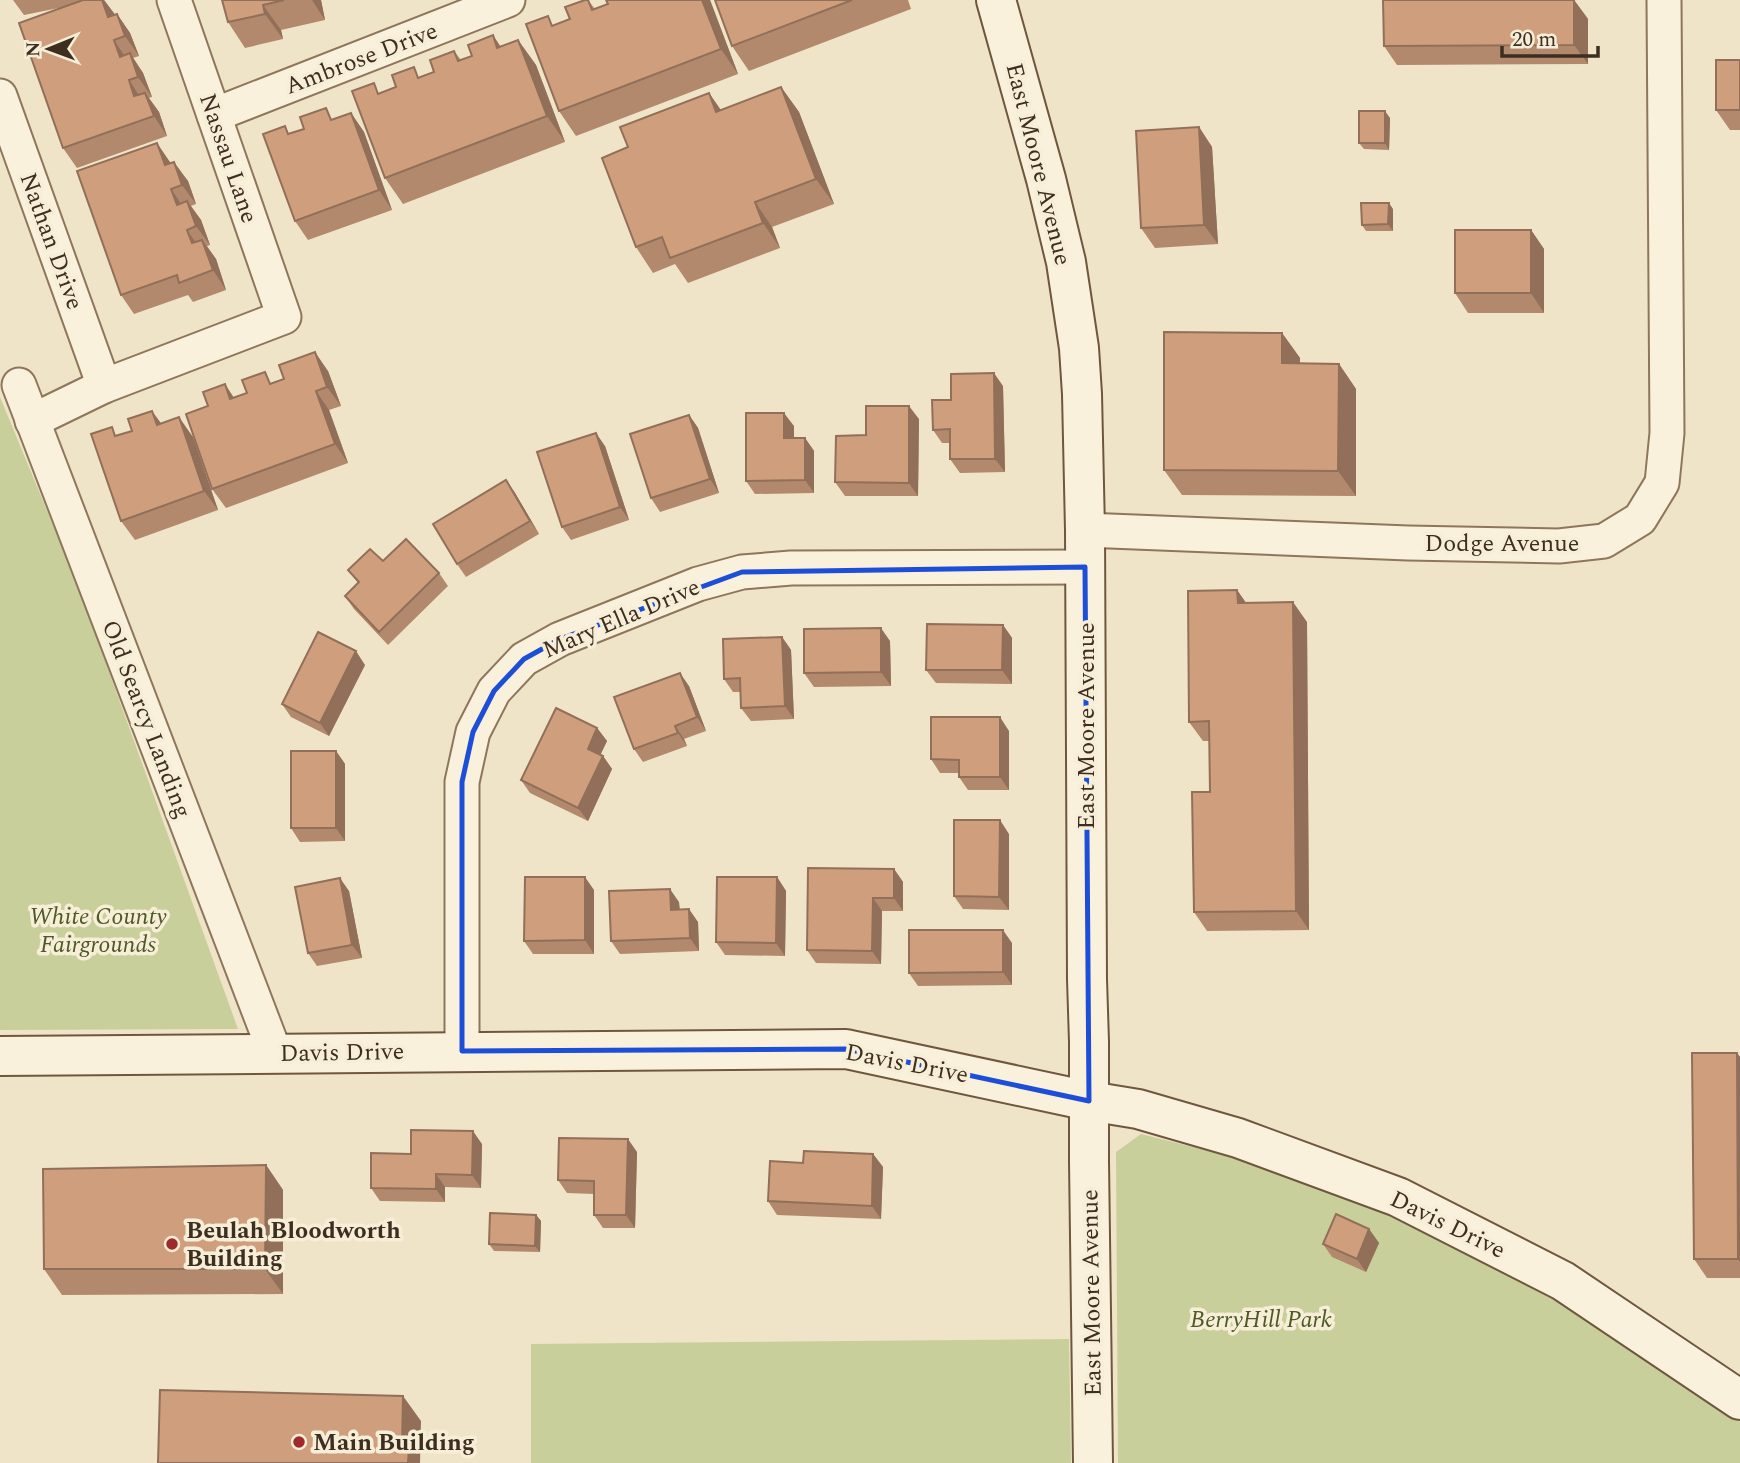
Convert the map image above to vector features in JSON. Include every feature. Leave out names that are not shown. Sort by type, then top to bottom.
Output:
[{"type":"street","name":"Nassau Lane","points":[[104,386],[284,317],[174,0]]},
{"type":"street","name":"Ambrose Drive","points":[[214,115],[508,0]]},
{"type":"street","name":"East Moore Avenue","points":[[996,0],[1046,179],[1068,273],[1080,359],[1085,548],[1093,1463]]},
{"type":"street","name":"Dodge Avenue","points":[[1085,548],[1408,543],[1559,546],[1604,541],[1640,519],[1662,483],[1667,433],[1664,0]]},
{"type":"street","name":"Nathan Drive","points":[[0,96],[104,386]]},
{"type":"street","name":"Old Searcy Landing","points":[[19,384],[275,1053]]},
{"type":"street","points":[[32,421],[104,386]]},
{"type":"street","name":"Mary Ella Drive","points":[[462,1051],[462,782],[473,732],[494,691],[524,659],[560,639],[698,584],[742,572],[1085,548]]},
{"type":"street","name":"Davis Drive","points":[[0,1056],[846,1049],[1138,1109],[1238,1138],[1398,1197],[1563,1281],[1740,1400]]},
{"type":"highlighted area","points":[[1085,567],[1089,1101],[846,1049],[462,1051],[462,782],[473,732],[494,691],[524,659],[560,639],[742,572]]},
{"type":"green space","name":"White County Fairgrounds","points":[[0,397],[77,583],[238,1029],[0,1030]]},
{"type":"green space","name":"BerryHill Park","points":[[1141,1134],[1261,1164],[1403,1221],[1565,1306],[1726,1409],[1740,1422],[1740,1463],[1118,1463],[1116,1152]]},
{"type":"green space","points":[[1069,1339],[1071,1463],[531,1463],[531,1344]]},
{"type":"building","points":[[83,0],[102,0],[108,17],[117,14],[125,36],[114,40],[120,57],[130,53],[138,77],[129,80],[134,96],[145,93],[154,116],[63,148],[19,23]]},
{"type":"building","points":[[222,0],[284,0],[263,5],[265,14],[228,22]]},
{"type":"building","points":[[588,0],[592,10],[608,4],[606,0],[702,0],[721,49],[559,111],[526,24],[548,16],[552,26],[570,19],[565,7]]},
{"type":"building","points":[[715,0],[852,0],[732,46]]},
{"type":"building","points":[[1383,0],[1574,0],[1574,45],[1384,46]]},
{"type":"building","points":[[493,35],[497,48],[518,40],[547,116],[385,178],[352,91],[374,83],[378,94],[396,87],[392,75],[414,67],[418,78],[434,72],[430,60],[454,51],[458,61],[472,56],[468,45]]},
{"type":"building","points":[[1716,60],[1740,60],[1740,110],[1716,110]]},
{"type":"building","points":[[781,87],[816,179],[755,202],[763,223],[670,258],[662,237],[636,247],[602,158],[628,147],[620,127],[709,93],[716,112]]},
{"type":"building","points":[[326,108],[331,120],[351,113],[379,190],[295,221],[263,134],[285,126],[288,134],[304,129],[300,117]]},
{"type":"building","points":[[1359,111],[1385,111],[1385,143],[1359,143]]},
{"type":"building","points":[[1199,127],[1204,225],[1141,228],[1136,131]]},
{"type":"building","points":[[157,143],[165,165],[174,162],[182,185],[171,189],[177,205],[187,201],[196,226],[187,230],[192,243],[202,240],[213,270],[179,283],[177,275],[121,295],[77,171]]},
{"type":"building","points":[[1361,203],[1389,203],[1388,224],[1362,225]]},
{"type":"building","points":[[1455,230],[1531,230],[1531,293],[1455,293]]},
{"type":"building","points":[[1164,332],[1282,333],[1282,363],[1339,364],[1338,471],[1164,470]]},
{"type":"building","points":[[315,352],[327,387],[316,391],[335,444],[212,489],[186,414],[208,406],[203,392],[225,384],[230,399],[247,393],[242,380],[265,372],[270,384],[284,379],[279,365]]},
{"type":"building","points":[[994,373],[995,459],[950,459],[950,429],[933,430],[932,400],[951,400],[951,374]]},
{"type":"building","points":[[866,406],[909,406],[909,483],[835,482],[836,436],[866,435]]},
{"type":"building","points":[[152,411],[157,425],[179,417],[204,491],[121,521],[91,434],[112,427],[115,436],[132,431],[128,419]]},
{"type":"building","points":[[746,413],[784,413],[784,438],[805,438],[805,480],[746,481]]},
{"type":"building","points":[[689,415],[710,479],[651,498],[630,434]]},
{"type":"building","points":[[596,433],[620,507],[562,527],[537,452]]},
{"type":"building","points":[[506,480],[530,521],[457,564],[433,524]]},
{"type":"building","points":[[406,539],[439,573],[379,632],[345,596],[359,582],[348,570],[370,549],[383,561]]},
{"type":"building","points":[[1237,590],[1238,603],[1293,602],[1296,911],[1194,912],[1192,792],[1210,792],[1209,721],[1189,722],[1188,591]]},
{"type":"building","points":[[927,624],[1003,625],[1002,670],[926,670]]},
{"type":"building","points":[[881,628],[881,672],[804,673],[804,629]]},
{"type":"building","points":[[318,632],[356,651],[320,723],[282,704]]},
{"type":"building","points":[[782,637],[785,706],[741,708],[740,678],[724,679],[723,639]]},
{"type":"building","points":[[680,673],[697,717],[675,726],[678,733],[634,749],[614,697]]},
{"type":"building","points":[[556,708],[597,728],[588,749],[603,756],[578,808],[521,780]]},
{"type":"building","points":[[931,717],[1000,717],[1000,777],[959,777],[959,760],[931,759]]},
{"type":"building","points":[[291,751],[336,751],[336,828],[291,828]]},
{"type":"building","points":[[954,820],[1000,820],[999,897],[954,896]]},
{"type":"building","points":[[808,868],[894,869],[894,898],[873,898],[872,951],[807,950]]},
{"type":"building","points":[[525,877],[585,877],[585,940],[524,941]]},
{"type":"building","points":[[717,877],[777,877],[776,943],[716,942]]},
{"type":"building","points":[[340,878],[352,945],[308,953],[295,887]]},
{"type":"building","points":[[670,889],[671,910],[689,909],[690,938],[611,941],[609,891]]},
{"type":"building","points":[[909,930],[1003,930],[1003,972],[909,973]]},
{"type":"building","points":[[1692,1053],[1737,1053],[1738,1259],[1694,1259]]},
{"type":"building","points":[[411,1130],[473,1131],[472,1175],[436,1174],[436,1189],[371,1188],[371,1153],[411,1154]]},
{"type":"building","points":[[559,1138],[628,1139],[626,1215],[594,1215],[594,1181],[558,1180]]},
{"type":"building","points":[[804,1151],[873,1154],[872,1206],[768,1201],[770,1161],[803,1163]]},
{"type":"building","name":"Beulah Bloodworth Building","points":[[266,1165],[265,1269],[44,1269],[43,1169]]},
{"type":"building","points":[[490,1213],[536,1215],[535,1246],[489,1244]]},
{"type":"building","points":[[1336,1214],[1369,1229],[1357,1259],[1323,1244]]},
{"type":"building","name":"Main Building","points":[[160,1390],[403,1396],[402,1447],[409,1448],[408,1463],[158,1463]]},
{"type":"place","name":"Beulah Bloodworth Building","points":[[172,1244]]},
{"type":"place","name":"Main Building","points":[[299,1442]]}]
